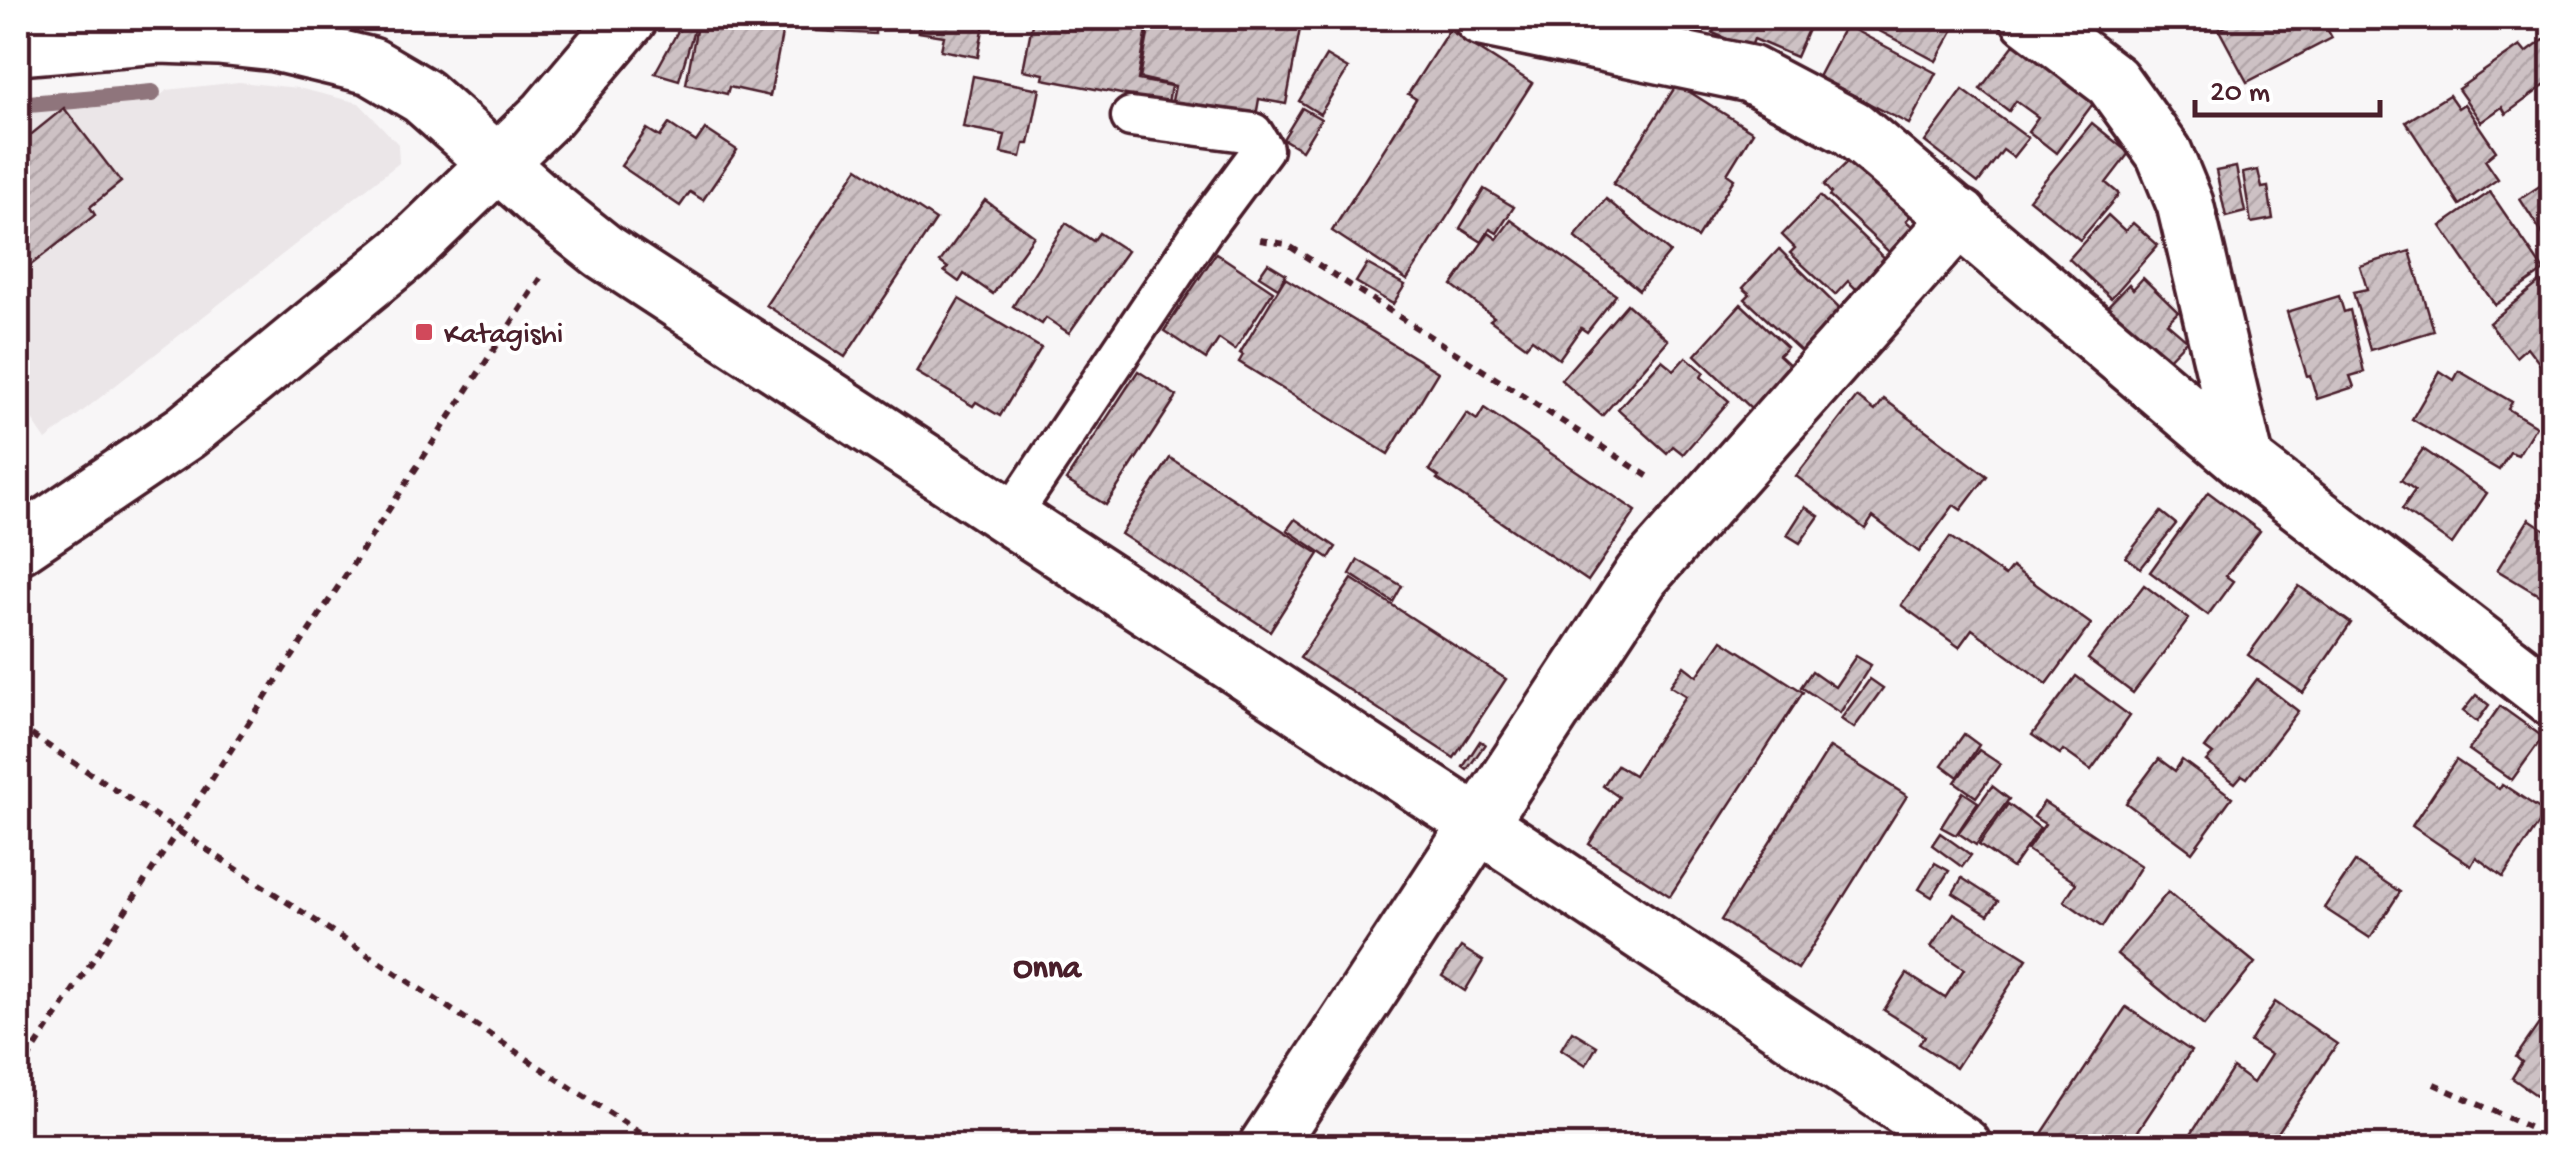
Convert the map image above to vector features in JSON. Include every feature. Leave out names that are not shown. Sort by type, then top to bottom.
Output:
[{"type":"street","points":[[18,546],[186,432],[403,254],[547,115],[629,18]]},
{"type":"street","points":[[1482,18],[1750,74],[1852,128],[2246,462],[2552,698]]},
{"type":"street","points":[[2029,18],[2112,81],[2164,154],[2185,204],[2246,462]]},
{"type":"street","points":[[18,47],[73,30],[159,35],[281,30],[370,66],[422,96],[603,251],[1963,1146]]},
{"type":"street","points":[[1267,1146],[1642,576],[1960,216]]},
{"type":"lane","points":[[1010,517],[1262,148],[1253,134],[1132,117]]},
{"type":"path","points":[[18,1074],[574,228]]},
{"type":"path","points":[[1202,231],[1286,244],[1700,510]]},
{"type":"path","points":[[18,726],[660,1146]]},
{"type":"path","points":[[2434,1084],[2552,1138]]},
{"type":"shaded area","points":[[239,82],[298,88],[359,103],[398,144],[399,163],[46,440],[18,399],[18,109],[153,102],[167,90]]},
{"type":"building","points":[[692,18],[697,20],[679,80],[655,73],[678,31]]},
{"type":"building","points":[[708,18],[785,18],[770,96],[729,87],[727,94],[686,84],[698,20],[707,22]]},
{"type":"building","points":[[817,18],[900,18],[899,27],[875,26],[875,34],[816,31]]},
{"type":"building","points":[[921,18],[985,18],[978,57],[941,50],[944,36],[918,32]]},
{"type":"building","points":[[1149,18],[1138,80],[1171,86],[1168,103],[1043,79],[1044,74],[1023,70],[1033,19]]},
{"type":"building","points":[[1151,18],[1302,18],[1286,104],[1259,99],[1255,122],[1171,106],[1175,86],[1140,78]]},
{"type":"building","points":[[1719,18],[1813,18],[1796,57],[1754,39],[1750,49],[1713,33]]},
{"type":"building","points":[[1855,18],[1960,18],[1936,61]]},
{"type":"building","points":[[2240,18],[2321,18],[2332,38],[2247,82],[2219,30]]},
{"type":"building","points":[[1845,25],[1936,73],[1909,124],[1818,77]]},
{"type":"building","points":[[1449,30],[1532,83],[1407,280],[1332,231],[1416,99],[1408,94]]},
{"type":"building","points":[[2545,39],[2552,50],[2552,80],[2506,114],[2502,107],[2481,122],[2458,89],[2520,46],[2526,53]]},
{"type":"building","points":[[2016,42],[2095,101],[2056,153],[2028,131],[2038,117],[2016,101],[2009,111],[1980,89]]},
{"type":"building","points":[[1326,56],[1348,69],[1320,114],[1299,101]]},
{"type":"building","points":[[973,76],[1040,89],[1029,144],[1024,144],[1021,157],[1001,153],[1005,135],[963,127]]},
{"type":"building","points":[[1677,84],[1753,132],[1727,174],[1734,179],[1697,238],[1613,184]]},
{"type":"building","points":[[1963,90],[2028,138],[2013,157],[2003,150],[1978,183],[1925,142]]},
{"type":"building","points":[[2449,95],[2458,108],[2464,104],[2496,151],[2485,160],[2498,179],[2460,205],[2406,122]]},
{"type":"building","points":[[64,108],[121,182],[90,207],[95,215],[18,275],[18,145]]},
{"type":"building","points":[[1302,108],[1321,119],[1302,150],[1283,139]]},
{"type":"building","points":[[2092,123],[2129,153],[2106,183],[2119,194],[2080,240],[2029,199]]},
{"type":"building","points":[[669,124],[696,142],[705,129],[737,150],[703,200],[690,192],[680,206],[621,166],[647,129],[660,137]]},
{"type":"building","points":[[1855,155],[1914,211],[1906,221],[1913,227],[1889,252],[1829,196],[1831,193],[1824,185]]},
{"type":"building","points":[[2236,167],[2245,212],[2226,217],[2216,171]]},
{"type":"building","points":[[858,168],[936,220],[845,357],[766,305]]},
{"type":"building","points":[[2258,170],[2262,188],[2268,187],[2273,219],[2251,223],[2243,173]]},
{"type":"building","points":[[2552,178],[2552,237],[2547,241],[2520,199]]},
{"type":"building","points":[[1484,189],[1514,207],[1497,233],[1490,229],[1482,242],[1460,228]]},
{"type":"building","points":[[2490,192],[2544,271],[2495,305],[2441,226]]},
{"type":"building","points":[[1820,196],[1890,263],[1861,294],[1848,281],[1835,295],[1790,253],[1795,248],[1782,235]]},
{"type":"building","points":[[1606,199],[1670,252],[1639,290],[1575,237]]},
{"type":"building","points":[[985,200],[1034,236],[993,294],[964,274],[959,282],[944,271],[948,268],[940,262]]},
{"type":"building","points":[[2108,215],[2125,231],[2133,223],[2158,245],[2111,298],[2069,259]]},
{"type":"building","points":[[1511,220],[1616,295],[1587,332],[1581,328],[1559,359],[1532,339],[1526,346],[1452,285],[1489,233],[1497,239]]},
{"type":"building","points":[[1066,223],[1093,241],[1099,233],[1127,251],[1069,333],[1046,318],[1042,324],[1013,306]]},
{"type":"building","points":[[1779,249],[1846,315],[1807,357],[1745,299],[1750,294],[1743,288]]},
{"type":"building","points":[[2410,251],[2434,331],[2370,350],[2353,292],[2367,289],[2360,266]]},
{"type":"building","points":[[1216,253],[1273,291],[1235,350],[1219,339],[1206,359],[1164,331]]},
{"type":"building","points":[[1268,263],[1286,274],[1278,288],[1259,276]]},
{"type":"building","points":[[1367,264],[1405,285],[1393,304],[1356,282]]},
{"type":"building","points":[[1285,278],[1438,372],[1388,454],[1239,362],[1243,355],[1240,353]]},
{"type":"building","points":[[2143,278],[2178,312],[2167,323],[2187,340],[2162,366],[2104,310],[2129,284],[2133,289]]},
{"type":"building","points":[[2540,282],[2552,295],[2552,380],[2527,347],[2516,357],[2489,323]]},
{"type":"building","points":[[2339,296],[2344,312],[2350,310],[2364,372],[2350,376],[2354,387],[2317,399],[2287,312]]},
{"type":"building","points":[[959,299],[1041,348],[1000,416],[976,402],[973,406],[916,372]]},
{"type":"building","points":[[1627,304],[1668,340],[1602,416],[1561,380]]},
{"type":"building","points":[[1741,304],[1787,347],[1779,355],[1792,367],[1753,410],[1695,355]]},
{"type":"building","points":[[1686,357],[1704,372],[1701,377],[1729,401],[1683,454],[1673,446],[1667,453],[1618,409],[1662,360],[1674,370]]},
{"type":"building","points":[[1138,371],[1177,396],[1106,505],[1066,480]]},
{"type":"building","points":[[2440,371],[2454,380],[2459,371],[2512,402],[2508,409],[2536,426],[2518,455],[2510,452],[2499,470],[2412,419]]},
{"type":"building","points":[[1857,397],[1875,411],[1884,399],[1987,476],[1961,510],[1954,505],[1919,552],[1873,517],[1865,529],[1796,476]]},
{"type":"building","points":[[1484,408],[1636,511],[1588,581],[1429,470],[1467,413],[1477,420]]},
{"type":"building","points":[[2423,449],[2487,493],[2452,544],[2402,509],[2415,490],[2401,480]]},
{"type":"building","points":[[2552,457],[2552,509],[2538,501],[2548,482],[2541,479]]},
{"type":"building","points":[[1170,458],[1319,554],[1270,631],[1121,534]]},
{"type":"building","points":[[2208,492],[2260,531],[2226,576],[2233,581],[2208,615],[2150,572]]},
{"type":"building","points":[[1805,507],[1819,516],[1800,543],[1787,535]]},
{"type":"building","points":[[2161,512],[2176,524],[2141,568],[2126,557]]},
{"type":"building","points":[[1295,519],[1336,547],[1329,558],[1287,530]]},
{"type":"building","points":[[2529,519],[2552,534],[2552,603],[2497,570]]},
{"type":"building","points":[[1950,537],[2005,576],[2012,567],[2091,624],[2047,684],[1972,629],[1959,647],[1901,605]]},
{"type":"building","points":[[1358,560],[1402,586],[1393,602],[1350,574]]},
{"type":"building","points":[[1352,579],[1506,679],[1454,758],[1300,658]]},
{"type":"building","points":[[2144,585],[2189,619],[2133,693],[2088,659]]},
{"type":"building","points":[[2299,586],[2351,623],[2303,693],[2248,655]]},
{"type":"building","points":[[1722,640],[1803,692],[1670,896],[1589,844],[1619,797],[1603,786],[1617,765],[1634,775],[1686,696],[1670,686],[1684,666],[1697,676]]},
{"type":"building","points":[[1856,656],[1871,665],[1840,713],[1801,687],[1812,671],[1835,687]]},
{"type":"building","points":[[2076,676],[2130,716],[2091,770],[2032,735]]},
{"type":"building","points":[[1870,679],[1883,688],[1854,728],[1841,719]]},
{"type":"building","points":[[2257,679],[2298,711],[2247,778],[2242,775],[2235,783],[2206,761],[2213,754],[2205,748]]},
{"type":"building","points":[[2476,695],[2489,705],[2477,722],[2463,711]]},
{"type":"building","points":[[2500,706],[2543,737],[2512,780],[2469,750]]},
{"type":"building","points":[[1964,734],[1979,745],[1958,777],[1942,765]]},
{"type":"building","points":[[1480,741],[1485,744],[1467,770],[1463,767]]},
{"type":"building","points":[[1830,747],[1907,796],[1798,969],[1721,920]]},
{"type":"building","points":[[1979,750],[2000,764],[1976,797],[1955,782]]},
{"type":"building","points":[[2159,759],[2175,771],[2182,760],[2232,797],[2192,852],[2126,803]]},
{"type":"building","points":[[2456,760],[2499,789],[2502,784],[2546,813],[2503,877],[2476,857],[2471,866],[2412,826]]},
{"type":"building","points":[[1992,786],[2009,799],[1976,845],[1958,833]]},
{"type":"building","points":[[1963,792],[1978,802],[1956,835],[1941,827]]},
{"type":"building","points":[[2044,802],[2141,866],[2102,927],[2064,901],[2076,883],[2027,850],[2045,824],[2034,817]]},
{"type":"building","points":[[2008,804],[2040,828],[2012,868],[1979,845]]},
{"type":"building","points":[[1940,833],[1971,855],[1962,867],[1932,845]]},
{"type":"building","points":[[2355,862],[2400,892],[2370,938],[2324,908]]},
{"type":"building","points":[[1935,863],[1949,871],[1932,897],[1919,889]]},
{"type":"building","points":[[1962,878],[1998,901],[1988,915],[1953,893]]},
{"type":"building","points":[[2168,892],[2255,963],[2204,1026],[2117,954]]},
{"type":"building","points":[[1954,913],[2027,959],[1956,1068],[1919,1044],[1925,1036],[1884,1010],[1907,974],[1945,998],[1964,969],[1931,947]]},
{"type":"building","points":[[1461,947],[1483,961],[1465,991],[1442,976]]},
{"type":"building","points":[[2275,1002],[2337,1044],[2269,1146],[2185,1143],[2233,1068],[2253,1083],[2271,1055],[2250,1042]]},
{"type":"building","points":[[2552,1005],[2552,1106],[2512,1078],[2522,1062],[2516,1057]]},
{"type":"building","points":[[2126,1007],[2191,1051],[2128,1146],[2035,1144]]},
{"type":"building","points":[[1572,1031],[1597,1046],[1586,1065],[1561,1049]]},
{"type":"waterway","points":[[18,105],[152,93]]},
{"type":"place","name":"Katagishi","points":[[424,332]]},
{"type":"district","name":"Onna","points":[[1047,965]]}]
